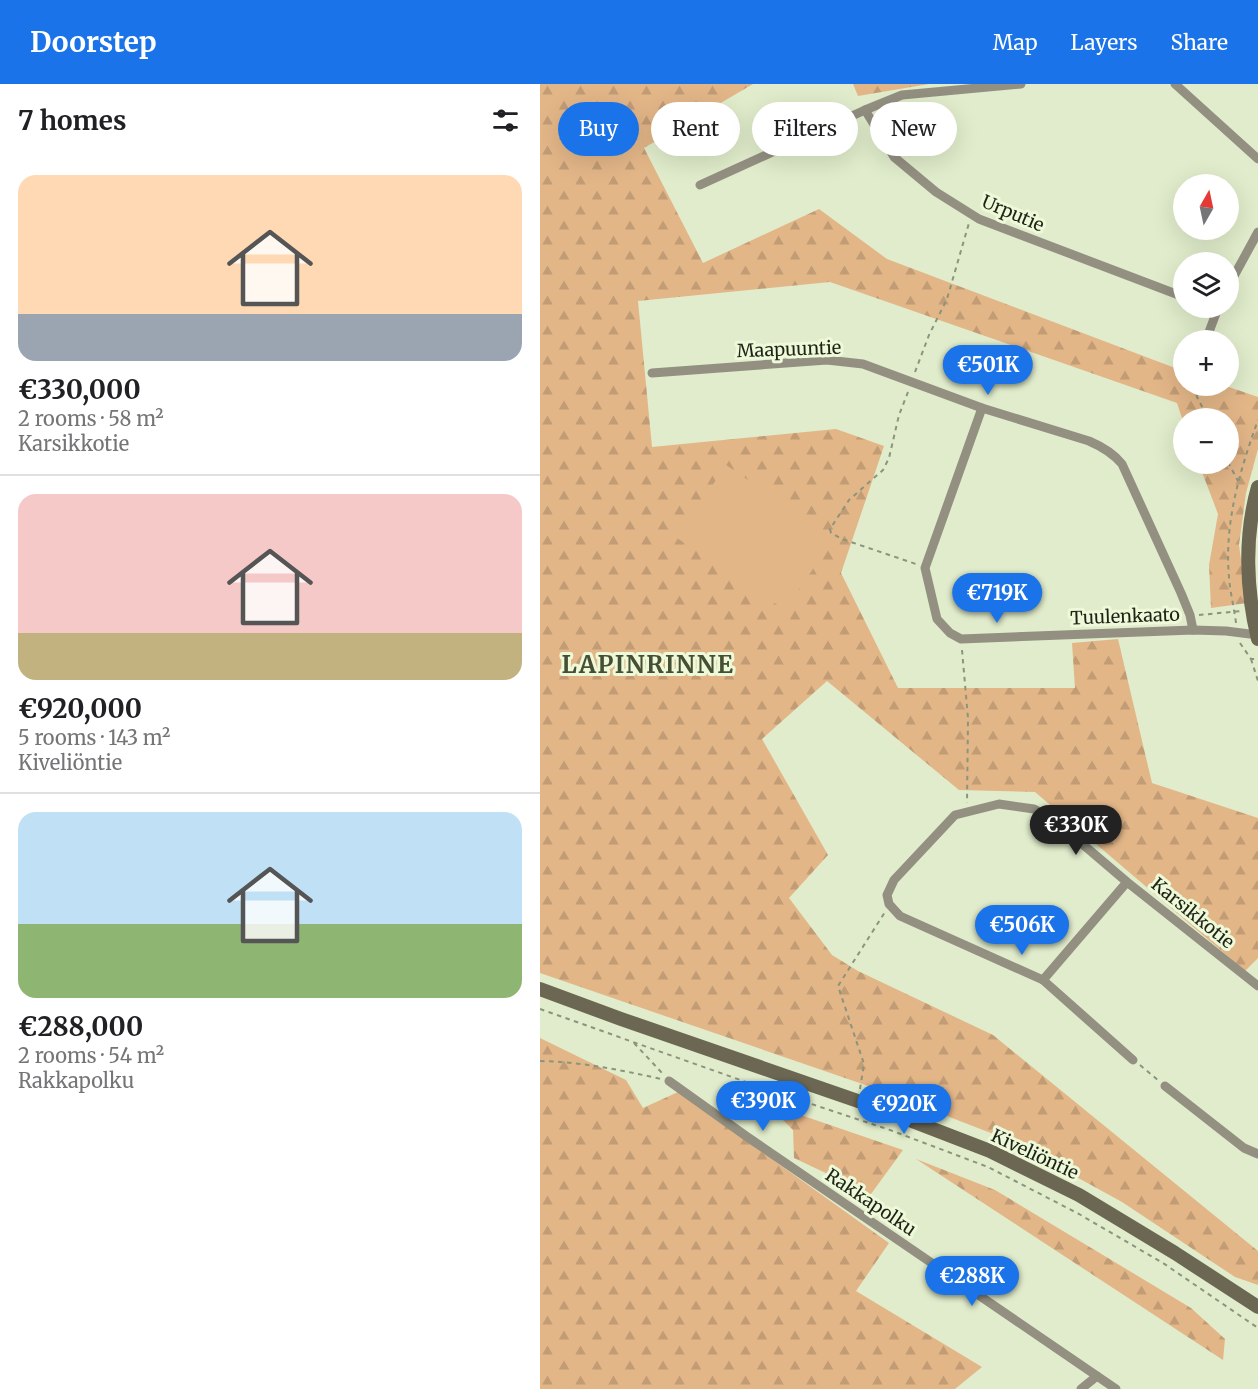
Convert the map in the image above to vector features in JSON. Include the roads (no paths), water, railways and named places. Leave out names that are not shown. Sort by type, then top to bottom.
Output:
[{"type":"street","points":[[700,185],[865,110],[902,96],[1021,84]]},
{"type":"street","points":[[1175,84],[1258,159]]},
{"type":"street","name":"Urputie","points":[[865,110],[894,157],[936,192],[979,219],[1173,293]]},
{"type":"street","points":[[1239,267],[1258,232]]},
{"type":"street","name":"Maapuuntie","points":[[652,373],[827,360],[863,364],[982,408],[1089,441],[1114,454],[1122,464],[1190,615],[1193,630]]},
{"type":"street","name":"Tuulenkaato","points":[[982,408],[925,568],[938,619],[950,633],[961,639],[1193,630],[1232,632],[1258,637]]},
{"type":"street","points":[[1258,487],[1250,519],[1249,541],[1252,610],[1258,637]]},
{"type":"street","name":"Karsikkotie","points":[[1043,980],[900,916],[890,904],[887,894],[894,880],[955,815],[999,804],[1034,809],[1053,819],[1127,882],[1258,986]]},
{"type":"street","points":[[1127,882],[1043,980],[1133,1060]]},
{"type":"street","name":"Kiveliöntie","points":[[540,989],[990,1151],[1079,1195],[1175,1253],[1258,1308]]},
{"type":"street","name":"Rakkapolku","points":[[669,1081],[765,1150],[1116,1389]]},
{"type":"street","points":[[1165,1086],[1244,1148],[1258,1154]]},
{"type":"street","points":[[1081,1389],[1097,1376]]},
{"type":"district","name":"LAPINRINNE","points":[[648,664]]}]
